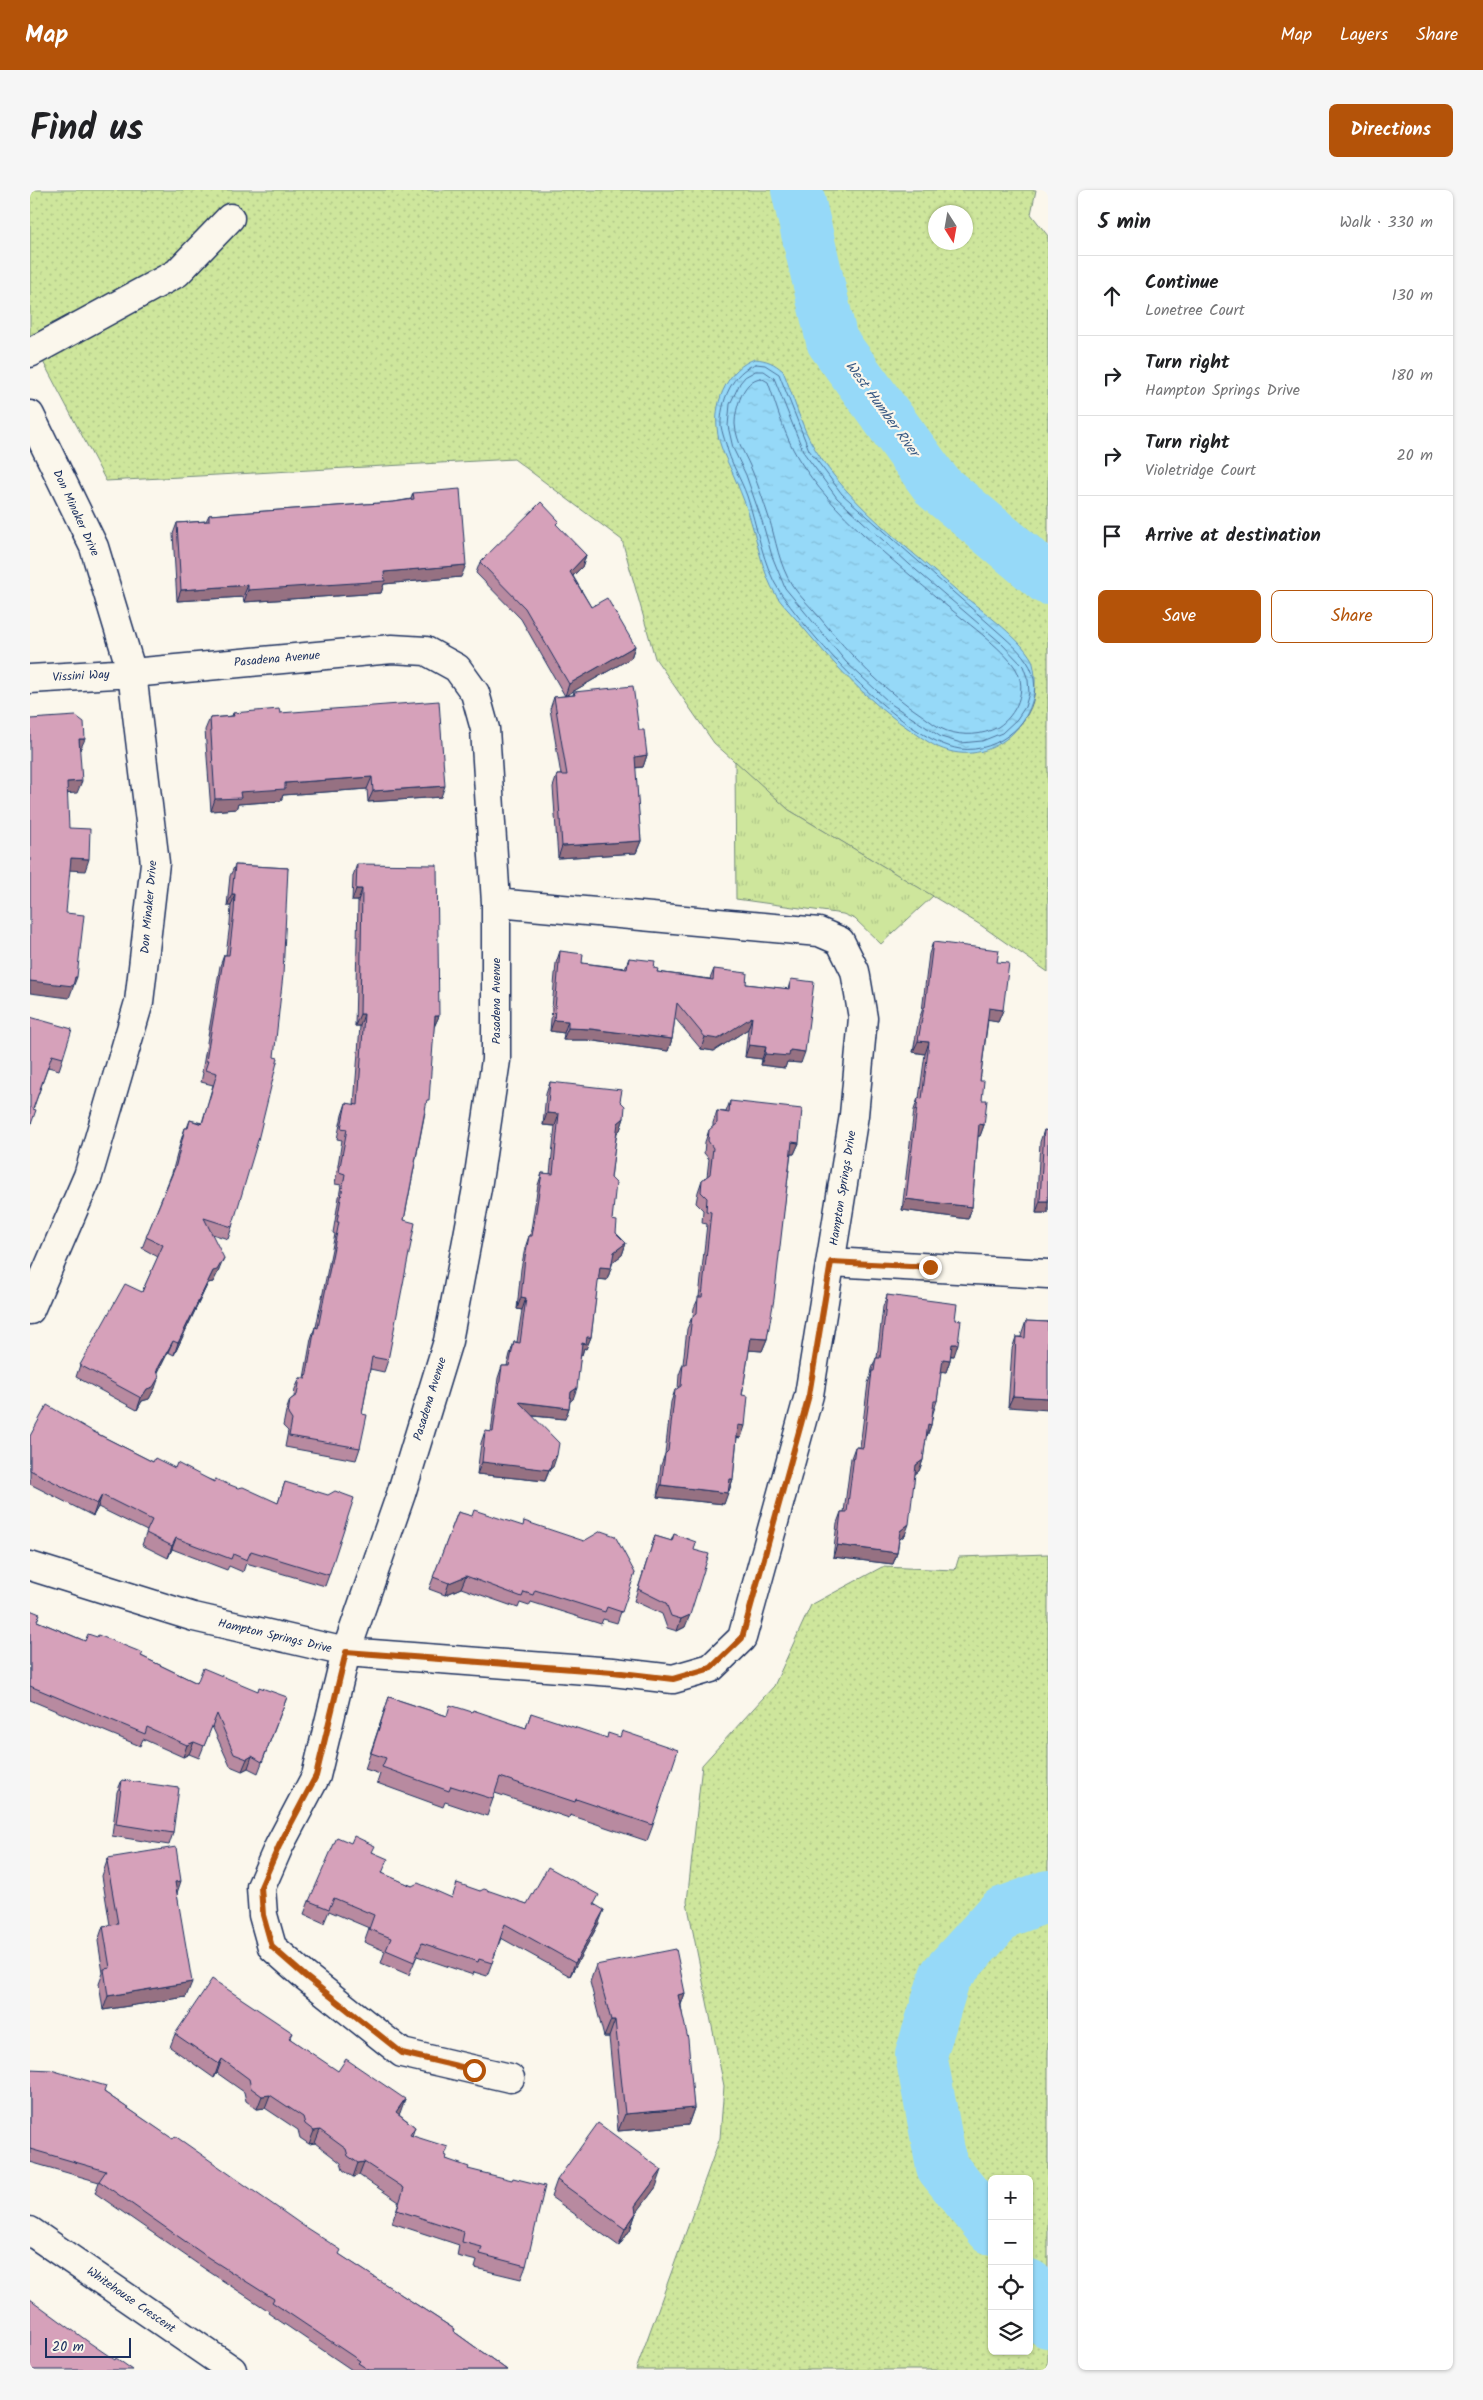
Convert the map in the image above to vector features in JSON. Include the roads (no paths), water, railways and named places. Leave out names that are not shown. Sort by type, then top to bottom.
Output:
[{"type":"street","points":[[30,353],[177,273],[230,218]]},
{"type":"street","name":"Don Minaker Drive","points":[[30,415],[94,547],[132,673],[155,862],[140,1002],[88,1176],[30,1310]]},
{"type":"street","name":"Pasadena Avenue","points":[[132,673],[392,649],[426,651],[457,668],[475,693],[485,729],[496,903],[496,1060],[477,1188],[448,1341],[401,1494],[346,1652],[316,1776],[279,1846],[261,1887],[263,1915],[272,1947],[305,1976],[402,2053],[510,2078]]},
{"type":"street","name":"Vissini Way","points":[[30,679],[132,673]]},
{"type":"street","name":"Hampton Springs Drive","points":[[30,1566],[194,1617],[346,1652],[613,1672],[673,1679],[711,1668],[742,1638],[809,1395],[854,1114],[863,1018],[855,971],[840,941],[819,932],[496,903]]},
{"type":"street","points":[[831,1262],[1048,1274]]},
{"type":"street","name":"Whitehouse Crescent","points":[[30,2231],[232,2370]]},
{"type":"water","points":[[755,359],[770,362],[783,371],[810,440],[844,488],[879,524],[1008,632],[1032,660],[1035,680],[1033,699],[1026,716],[1015,731],[1001,742],[985,750],[968,753],[949,751],[925,740],[879,707],[850,680],[776,595],[765,570],[745,503],[722,448],[717,427],[718,407],[725,386],[738,369]]},
{"type":"waterway","name":"West Humber River","points":[[797,190],[832,341],[938,487],[1048,579]]},
{"type":"waterway","name":"West Humber River","points":[[988,2224],[942,2167],[921,2055],[945,1976],[1002,1913],[1048,1896]]},
{"type":"waterway","name":"West Humber River","points":[[1033,2293],[1048,2322]]}]
